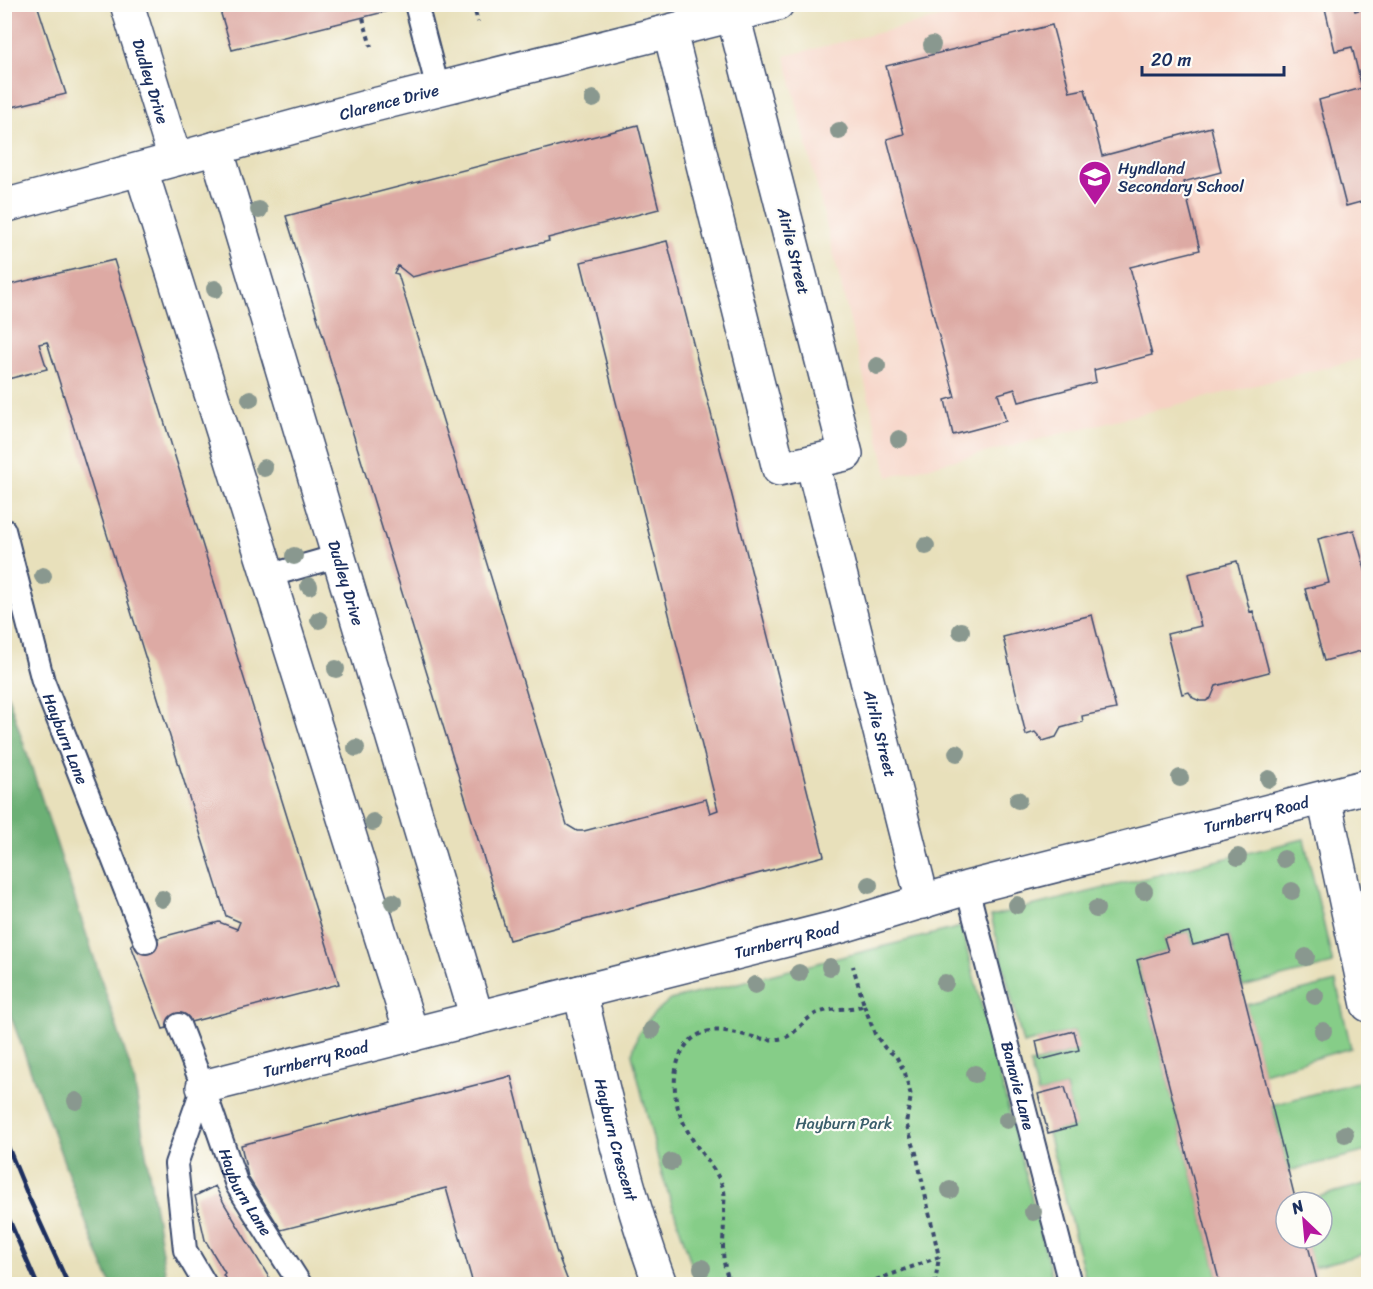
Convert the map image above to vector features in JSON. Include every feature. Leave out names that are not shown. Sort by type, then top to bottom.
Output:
[{"type":"street","name":"Dudley Drive","points":[[127,4],[175,159]]},
{"type":"street","name":"Clarence Drive","points":[[4,206],[438,89],[670,32],[712,14],[777,4]]},
{"type":"street","name":"Airlie Street","points":[[670,32],[779,469],[846,454],[712,14]]},
{"type":"street","name":"Dudley Drive","points":[[216,148],[477,1018]]},
{"type":"street","points":[[141,170],[412,1035]]},
{"type":"street","name":"Airlie Street","points":[[812,462],[922,902]]},
{"type":"street","name":"Turnberry Road","points":[[203,1087],[842,926],[967,888],[1368,786]]},
{"type":"street","points":[[1324,798],[1368,1005]]},
{"type":"street","name":"Hayburn Crescent","points":[[580,992],[626,1184],[660,1284]]},
{"type":"lane","points":[[416,4],[438,89]]},
{"type":"lane","name":"Hayburn Lane","points":[[4,530],[43,681],[146,942]]},
{"type":"lane","points":[[268,576],[338,556]]},
{"type":"lane","name":"Banavie Lane","points":[[967,888],[1070,1284]]},
{"type":"lane","name":"Hayburn Lane","points":[[179,1025],[237,1185],[300,1284]]},
{"type":"lane","points":[[203,1087],[176,1164],[185,1250],[205,1284]]},
{"type":"path","points":[[474,4],[478,22]]},
{"type":"path","points":[[363,18],[371,47]]},
{"type":"path","points":[[842,926],[874,1034],[885,1048],[896,1056],[905,1073],[911,1096],[906,1123],[916,1153],[939,1257],[935,1284]]},
{"type":"path","points":[[731,1284],[725,1271],[722,1252],[724,1191],[708,1161],[696,1146],[678,1108],[675,1090],[676,1068],[680,1053],[692,1039],[704,1031],[725,1030],[760,1039],[781,1039],[793,1034],[814,1014],[864,1005]]},
{"type":"path","points":[[865,1284],[939,1257]]},
{"type":"shaded area","name":"Hyndland Secondary School","points":[[990,5],[1368,5],[1368,357],[888,477],[785,56]]},
{"type":"green space","points":[[5,687],[134,1079],[167,1284],[111,1284],[92,1239],[5,1000]]},
{"type":"green space","points":[[1304,839],[1333,964],[1242,987],[1229,936],[1193,945],[1189,932],[1164,938],[1168,951],[1137,960],[1220,1284],[1087,1284],[1048,1133],[1075,1126],[1066,1087],[1038,1094],[1030,1064],[1078,1050],[1074,1031],[1023,1044],[991,916]]},
{"type":"green space","name":"Hayburn Park","points":[[961,927],[1054,1284],[698,1284],[661,1171],[632,1054],[638,1034],[652,1015],[670,1000]]},
{"type":"green space","points":[[1336,982],[1351,1048],[1263,1073],[1246,1005]]},
{"type":"green space","points":[[1361,1081],[1368,1113],[1368,1151],[1288,1171],[1272,1105]]},
{"type":"green space","points":[[1368,1183],[1368,1253],[1313,1267],[1309,1250],[1334,1250],[1334,1192]]},
{"type":"building","points":[[4,4],[37,4],[66,94],[4,109]]},
{"type":"building","points":[[218,4],[399,4],[400,8],[232,50]]},
{"type":"building","points":[[1324,4],[1353,4],[1355,11],[1365,8],[1364,4],[1368,4],[1368,200],[1346,206],[1319,100],[1362,88],[1352,47],[1335,51]]},
{"type":"building","points":[[1052,25],[1070,92],[1085,89],[1102,156],[1211,127],[1221,172],[1183,182],[1200,250],[1130,267],[1152,355],[1094,370],[1096,382],[1019,402],[1015,389],[998,394],[1006,421],[953,435],[945,400],[955,397],[887,139],[904,134],[886,66]]},
{"type":"building","points":[[638,125],[659,209],[412,277],[398,266],[394,273],[398,274],[567,825],[577,831],[584,831],[706,799],[710,813],[718,810],[581,262],[667,241],[824,856],[509,940],[286,216]]},
{"type":"building","points":[[114,260],[339,984],[163,1029],[131,945],[219,922],[237,929],[240,922],[226,916],[47,342],[39,344],[47,369],[4,380],[4,286]]},
{"type":"building","points":[[1354,530],[1366,573],[1368,572],[1368,649],[1324,661],[1305,589],[1329,583],[1318,539]]},
{"type":"building","points":[[1237,561],[1269,672],[1216,686],[1211,698],[1200,701],[1193,698],[1189,692],[1182,694],[1167,634],[1201,626],[1188,574]]},
{"type":"building","points":[[1092,615],[1116,709],[1082,716],[1083,722],[1061,728],[1056,737],[1043,741],[1035,732],[1026,735],[1003,637]]},
{"type":"building","points":[[1189,932],[1193,945],[1229,936],[1293,1190],[1274,1190],[1274,1250],[1309,1250],[1318,1284],[1220,1284],[1137,960],[1168,951],[1164,938]]},
{"type":"building","points":[[1074,1031],[1079,1050],[1040,1060],[1036,1041]]},
{"type":"building","points":[[511,1076],[556,1250],[569,1284],[473,1284],[446,1188],[281,1230],[248,1177],[241,1145]]},
{"type":"building","points":[[1065,1087],[1076,1126],[1048,1133],[1038,1094]]},
{"type":"building","points":[[215,1186],[273,1284],[229,1284],[223,1275],[225,1273],[205,1240],[195,1196]]},
{"type":"railway","points":[[4,1137],[68,1284]]},
{"type":"railway","points":[[4,1208],[37,1284]]},
{"type":"place","name":"Hyndland Secondary School","points":[[1095,206]]}]
